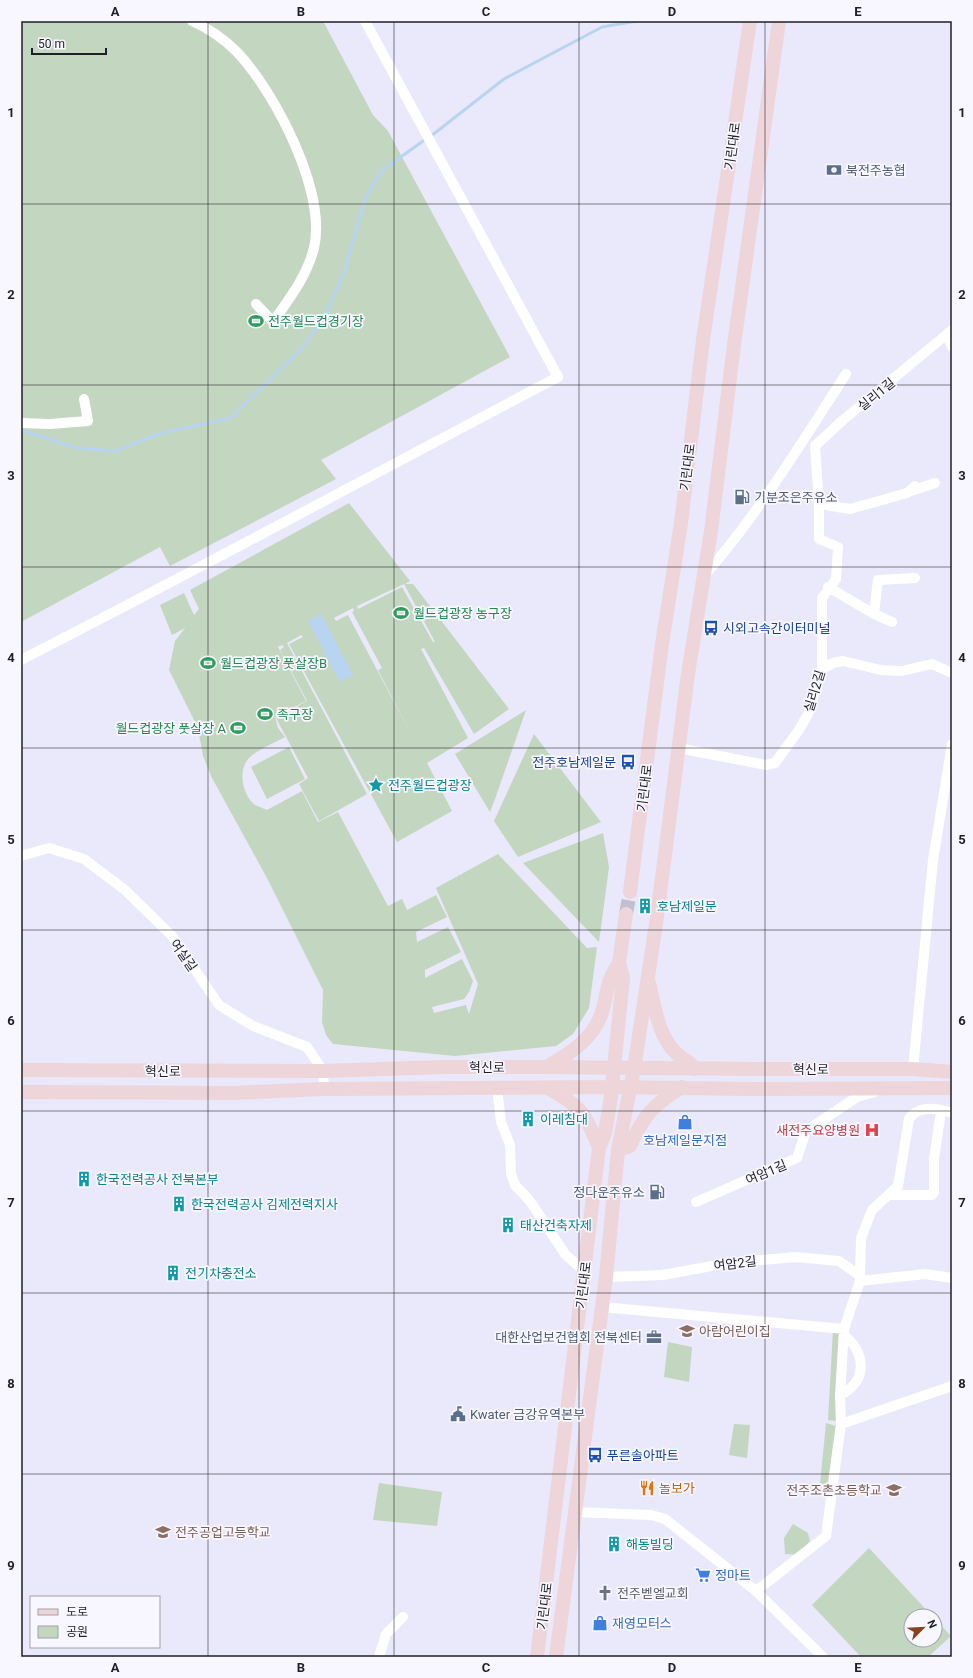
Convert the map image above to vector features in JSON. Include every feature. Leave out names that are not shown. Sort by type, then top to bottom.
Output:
[{"type":"street","points":[[192,21],[204,26],[236,52],[266,90],[298,149],[315,209],[314,247],[304,276],[272,322],[256,304]]},
{"type":"street","points":[[21,660],[169,584],[324,500],[558,377],[365,21]]},
{"type":"street","name":"기린대로","points":[[630,892],[662,650],[681,523],[703,340],[750,21]]},
{"type":"street","name":"기린대로","points":[[556,1657],[606,1277],[618,1150],[631,1088],[647,977],[658,917],[678,748],[704,576],[734,345],[779,21]]},
{"type":"street","name":"실리1길","points":[[950,332],[952,347]]},
{"type":"street","name":"실리1길","points":[[815,446],[843,420],[950,332]]},
{"type":"street","points":[[704,576],[726,552],[846,374]]},
{"type":"street","points":[[21,423],[50,424],[88,421],[84,399]]},
{"type":"street","points":[[804,438],[815,446]]},
{"type":"street","name":"실리2길","points":[[678,748],[766,765],[775,763],[799,730],[808,714],[822,669],[822,598],[828,587],[836,579],[838,547],[819,539],[819,504],[815,446]]},
{"type":"street","points":[[819,504],[850,509],[907,493],[935,482]]},
{"type":"street","points":[[907,493],[915,486]]},
{"type":"street","points":[[874,614],[878,580],[915,578]]},
{"type":"street","points":[[828,587],[874,614],[892,622]]},
{"type":"street","points":[[822,669],[833,663],[843,661],[881,670],[902,671],[932,664],[952,673]]},
{"type":"street","points":[[913,1069],[933,860],[952,744]]},
{"type":"street","name":"여실길","points":[[21,856],[49,848],[84,858],[126,890],[172,936],[219,1005],[253,1026],[307,1047],[323,1071]]},
{"type":"street","name":"기린대로","points":[[538,1657],[599,1148],[605,1133],[612,1087],[623,978],[619,963],[626,914]]},
{"type":"street","points":[[547,1067],[566,1056],[593,1032],[602,1014],[610,976],[619,963]]},
{"type":"street","points":[[647,977],[661,1031],[676,1054],[690,1061],[695,1069]]},
{"type":"street","name":"혁신로","points":[[21,1070],[323,1071],[443,1067],[547,1067],[634,1069],[913,1069],[952,1072]]},
{"type":"street","points":[[323,1071],[324,1089]]},
{"type":"street","name":"혁신로","points":[[21,1092],[234,1093],[324,1089],[612,1087],[750,1089],[952,1088]]},
{"type":"street","points":[[618,1150],[630,1146],[637,1129],[648,1112],[661,1099],[682,1087]]},
{"type":"street","points":[[497,1088],[501,1122],[510,1145],[511,1173],[515,1185],[530,1201],[565,1254],[585,1272]]},
{"type":"street","points":[[548,1088],[568,1099],[584,1114],[599,1148]]},
{"type":"street","name":"여암1길","points":[[696,1202],[797,1158],[806,1131],[857,1097],[877,1091],[875,1088]]},
{"type":"street","points":[[756,1591],[826,1536],[841,1424],[840,1395],[844,1332],[860,1279],[861,1238],[872,1210],[898,1186],[909,1119],[914,1112],[920,1109],[947,1112],[934,1159],[934,1192],[932,1196],[889,1195]]},
{"type":"street","name":"여암2길","points":[[606,1277],[663,1275],[728,1263],[795,1257],[840,1261],[860,1279]]},
{"type":"street","points":[[860,1279],[925,1274],[952,1278]]},
{"type":"street","name":"기린대로","points":[[602,1307],[844,1332]]},
{"type":"street","points":[[840,1395],[856,1384],[861,1371],[857,1350],[844,1332]]},
{"type":"street","points":[[841,1424],[952,1386]]},
{"type":"street","points":[[574,1512],[651,1515],[665,1519],[756,1591],[822,1657]]},
{"type":"street","points":[[379,1657],[386,1634],[402,1617]]},
{"type":"green space","name":"전주월드컵경기장","points":[[21,21],[323,21],[373,115],[388,131],[510,357],[321,460],[336,479],[170,566],[160,547],[21,622]]},
{"type":"green space","points":[[349,503],[410,581],[405,584],[413,584],[509,709],[474,734],[424,648],[421,649],[468,738],[427,763],[452,811],[397,842],[289,644],[303,637],[301,635],[287,643],[367,794],[319,821],[299,784],[308,778],[276,718],[307,701],[280,650],[284,647],[282,645],[278,647],[306,701],[275,717],[278,728],[285,737],[258,751],[246,762],[242,775],[244,789],[255,805],[267,810],[302,791],[318,822],[338,812],[388,906],[402,899],[407,910],[436,895],[447,917],[416,932],[417,942],[448,927],[461,952],[425,970],[425,978],[462,959],[473,981],[469,992],[464,999],[432,1007],[434,1013],[466,1005],[469,1014],[478,984],[436,888],[498,854],[587,948],[597,947],[589,1008],[573,1034],[556,1046],[455,1056],[333,1044],[326,1035],[322,1022],[323,990],[267,878],[212,778],[203,756],[198,728],[169,670],[175,641],[185,628],[172,635],[160,605],[184,593],[194,615],[199,609],[190,590]],"holes":[[[404,584],[435,642],[433,642],[402,587],[358,609],[357,606]],[[353,608],[354,611],[352,612],[382,668],[378,670],[412,736],[348,615],[336,621],[334,618]]]},
{"type":"green space","points":[[526,710],[495,799],[490,812],[455,754]]},
{"type":"green space","points":[[534,734],[601,822],[518,857],[494,821]]},
{"type":"green space","points":[[289,747],[305,779],[267,799],[251,767]]},
{"type":"green space","points":[[603,833],[609,867],[599,942],[523,863]]},
{"type":"green space","points":[[833,1330],[842,1331],[837,1421],[828,1420]]},
{"type":"green space","points":[[668,1342],[692,1347],[689,1382],[664,1377]]},
{"type":"green space","points":[[826,1423],[836,1426],[826,1497],[805,1492],[806,1483],[820,1484]]},
{"type":"green space","points":[[734,1424],[750,1425],[747,1458],[729,1455]]},
{"type":"green space","points":[[379,1483],[442,1492],[437,1526],[373,1520]]},
{"type":"green space","points":[[793,1524],[808,1533],[810,1541],[799,1555],[785,1554],[784,1538]]},
{"type":"green space","points":[[869,1548],[925,1608],[903,1608],[903,1648],[938,1648],[928,1657],[861,1657],[812,1605]]},
{"type":"green space","points":[[943,1628],[951,1636],[943,1643]]},
{"type":"water","points":[[321,614],[353,675],[340,682],[308,621]]},
{"type":"waterway","points":[[431,136],[504,79],[602,27],[637,21]]},
{"type":"waterway","points":[[21,430],[77,448],[116,451],[161,433],[230,418],[299,351],[323,320],[344,273],[365,199],[381,171],[426,139]]},
{"type":"tunnel","points":[[626,914],[630,892]]},
{"type":"place","name":"북전주농협","points":[[834,170]]},
{"type":"place","name":"전주월드컵경기장","points":[[256,321]]},
{"type":"place","name":"기분조은주유소","points":[[742,497]]},
{"type":"place","name":"월드컵광장 농구장","points":[[401,613]]},
{"type":"place","name":"시외고속간이터미널","points":[[711,628]]},
{"type":"place","name":"월드컵광장 풋살장B","points":[[208,663]]},
{"type":"place","name":"족구장","points":[[265,714]]},
{"type":"place","name":"월드컵광장 풋살장 A","points":[[238,728]]},
{"type":"place","name":"전주호남제일문","points":[[628,762]]},
{"type":"place","name":"전주월드컵광장","points":[[376,785]]},
{"type":"place","name":"호남제일문","points":[[645,906]]},
{"type":"place","name":"이레침대","points":[[528,1119]]},
{"type":"place","name":"호남제일문지점","points":[[685,1122]]},
{"type":"place","name":"새전주요양병원","points":[[872,1130]]},
{"type":"place","name":"한국전력공사 전북본부","points":[[84,1179]]},
{"type":"place","name":"정다운주유소","points":[[657,1192]]},
{"type":"place","name":"한국전력공사 김제전력지사","points":[[179,1204]]},
{"type":"place","name":"태산건축자제","points":[[508,1225]]},
{"type":"place","name":"전기차충전소","points":[[173,1273]]},
{"type":"place","name":"아람어린이집","points":[[687,1331]]},
{"type":"place","name":"대한산업보건협회 전북센터","points":[[654,1337]]},
{"type":"place","name":"Kwater 금강유역본부","points":[[458,1414]]},
{"type":"place","name":"푸른솔아파트","points":[[595,1455]]},
{"type":"place","name":"놀보가","points":[[647,1488]]},
{"type":"place","name":"전주조촌초등학교","points":[[894,1490]]},
{"type":"place","name":"전주공업고등학교","points":[[163,1532]]},
{"type":"place","name":"해동빌딩","points":[[614,1544]]},
{"type":"place","name":"정마트","points":[[703,1575]]},
{"type":"place","name":"전주벧엘교회","points":[[605,1593]]},
{"type":"place","name":"재영모터스","points":[[600,1623]]}]
